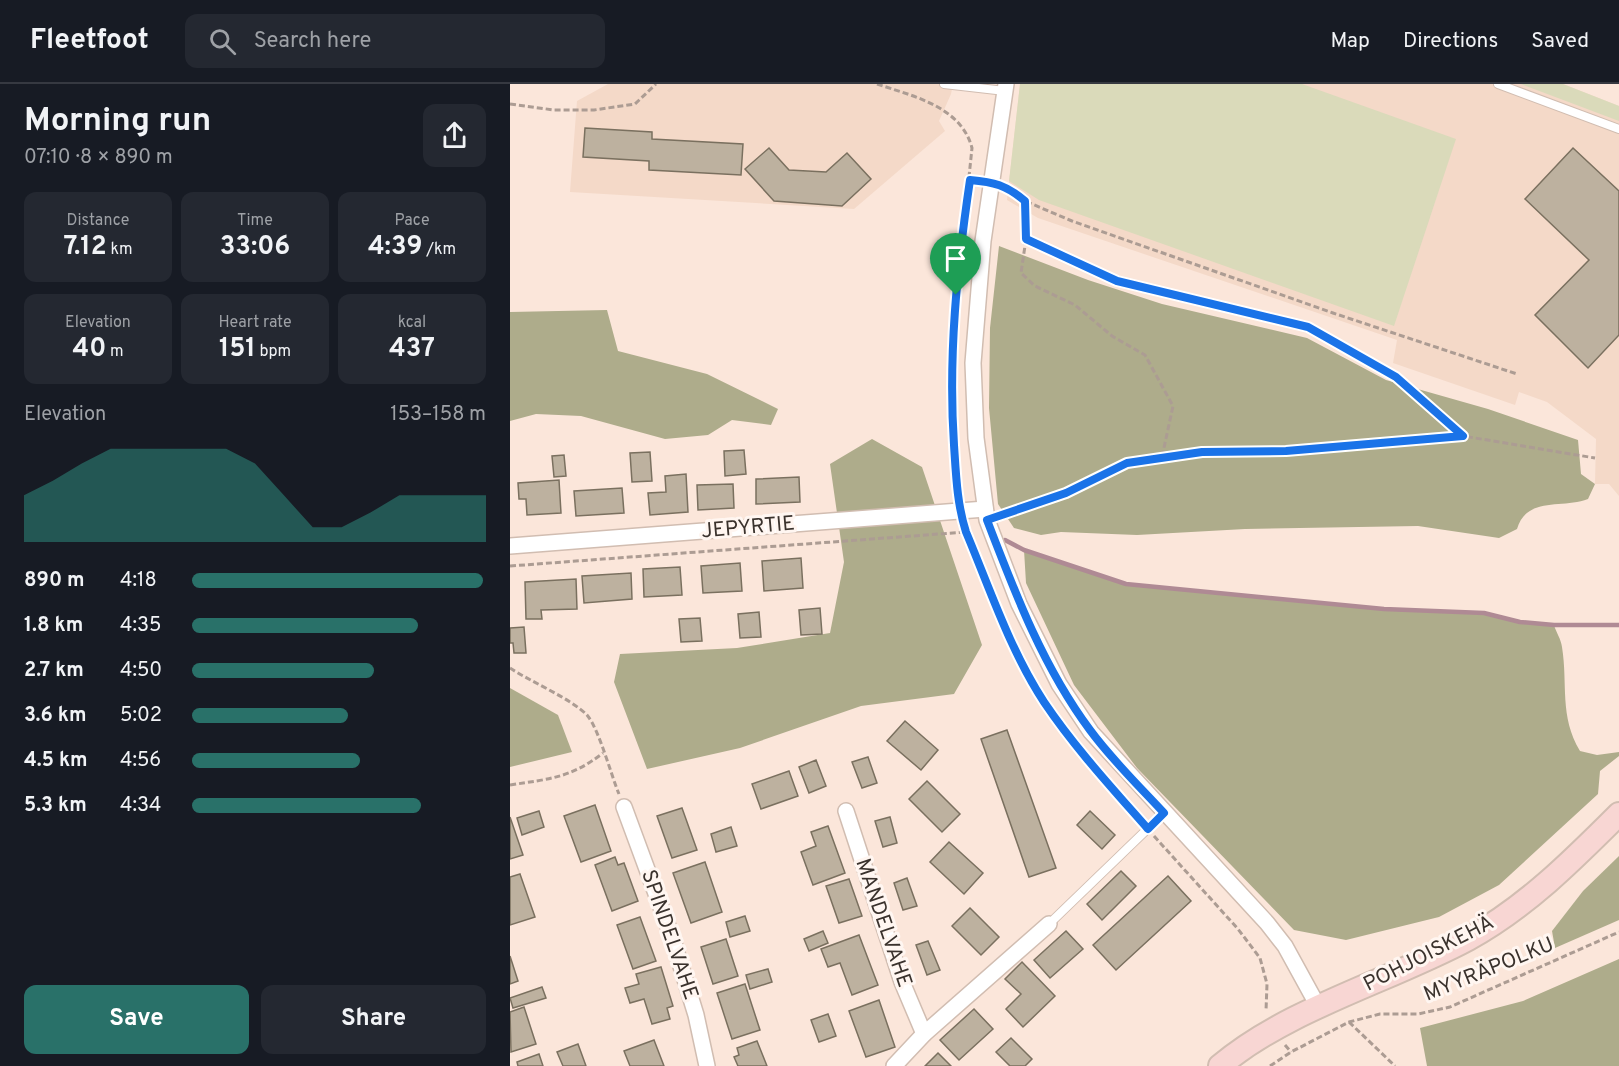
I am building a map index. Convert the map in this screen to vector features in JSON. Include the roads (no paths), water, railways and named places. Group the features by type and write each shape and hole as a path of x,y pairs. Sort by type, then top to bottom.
{"main road":[{"name":"POHJOISKEHÄ","path":"1220,1066 1274,1030 1468,939 1516,909 1559,874 1619,814"}],"street":[{"path":"1005,87 982,252 973,363 976,438 986,514 1019,604 1059,684 1091,732 1267,923 1285,946 1319,1008"},
{"name":"JEPYRTIE","path":"510,546 960,511 986,514"},
{"name":"SPINDELVAHE","path":"624,807 672,937 696,1015 707,1066"},
{"name":"MANDELVAHE","path":"846,811 902,982 924,1034"},
{"path":"894,1066 924,1034 1049,924"}],"lane":[{"path":"944,84 1005,87"},
{"path":"1498,84 1619,129"},
{"path":"1049,924 1164,813"}],"waterway":[{"path":"1005,540 1024,550 1126,584 1384,609 1484,613 1520,622 1554,625 1619,625"}]}
